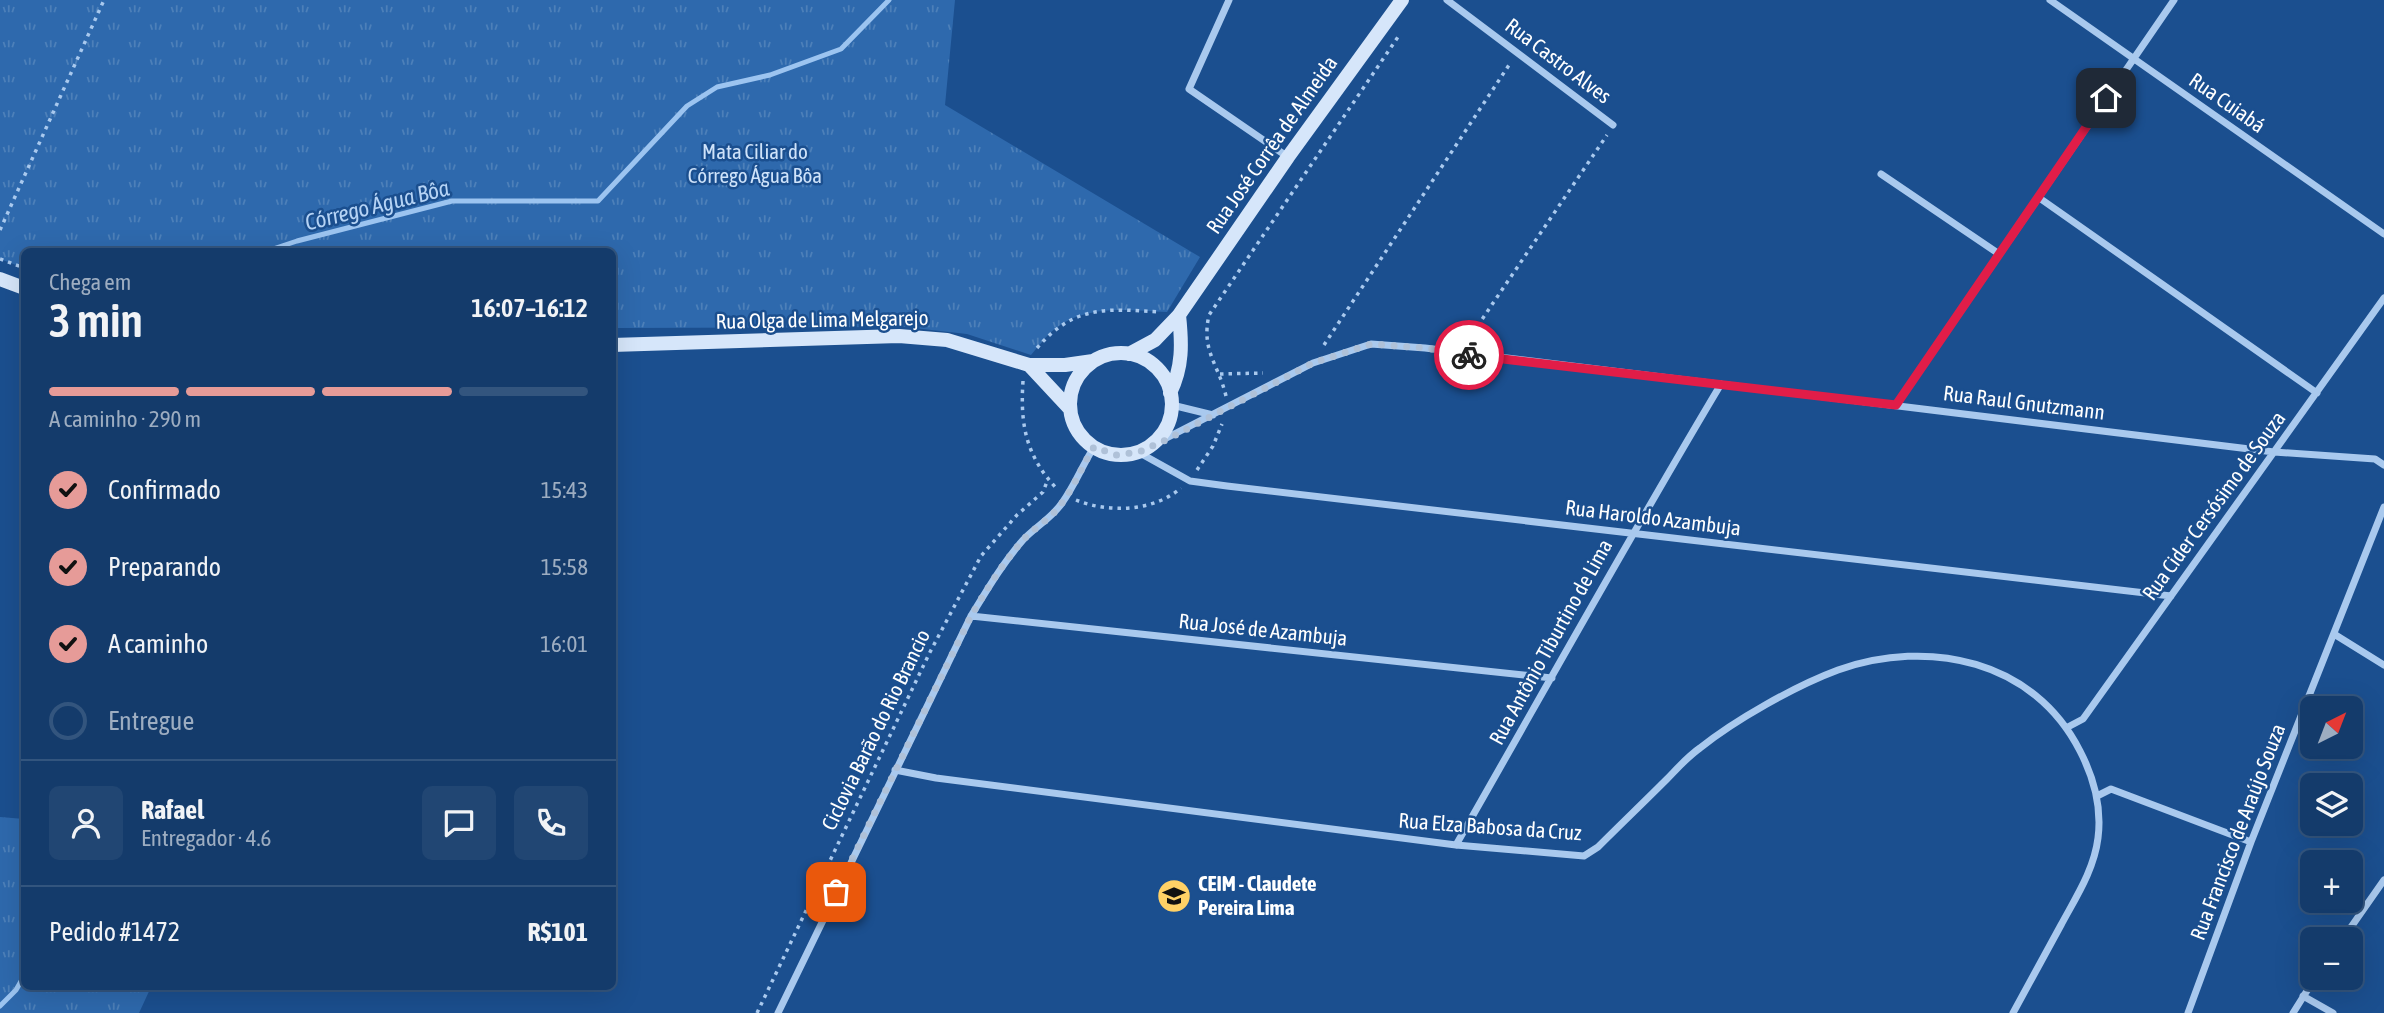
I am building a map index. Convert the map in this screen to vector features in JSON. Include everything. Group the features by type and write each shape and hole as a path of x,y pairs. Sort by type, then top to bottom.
{"street":[{"path":"1229,0 1189,89 1288,157"},
{"name":"Rua José Corrêa de Almeida","path":"1129,354 1156,340 1179,315 1288,157 1402,0"},
{"name":"Rua Castro Alves","path":"1447,0 1614,125"},
{"name":"Rua Cuiabá","path":"2050,0 2384,234"},
{"path":"1896,405 2174,0"},
{"path":"1881,174 1999,254"},
{"path":"2038,197 2317,393"},
{"path":"0,279 21,287"},
{"name":"Rua Cider Cersósimo de Souza","path":"2066,728 2083,719 2384,298"},
{"path":"1171,399 1165,379 1156,367 1129,354 1116,354 1093,361 1083,370 1075,382 1070,409 1074,424 1082,437 1094,447 1116,455 1143,450 1165,429 1181,362 1179,315"},
{"name":"Rua Olga de Lima Melgarejo","path":"616,345 899,335 947,340 1027,364 1065,365 1093,361"},
{"name":"Rua Raul Gnutzmann","path":"1143,450 1313,363 1371,344 1425,348 2274,452 2375,459 2384,465"},
{"path":"1027,364 1070,409"},
{"name":"Rua Antônio Tiburtino de Lima","path":"1456,845 1632,533 1721,384"},
{"path":"1171,399 1214,415"},
{"path":"778,1013 971,616 996,574 1024,538 1061,505 1075,484 1079,469 1094,447"},
{"name":"Rua Haroldo Azambuja","path":"1143,450 1190,481 2171,596"},
{"name":"Rua Francisco de Araújo Souza","path":"2188,1013 2251,842 2384,507"},
{"name":"Rua José de Azambuja","path":"971,616 1552,678"},
{"path":"2334,634 2384,666"},
{"name":"Rua Elza Babosa da Cruz","path":"895,770 936,778 1456,845 1584,856 1598,848 1698,749 1725,730 1816,679 1864,663 1889,659 1936,658 1976,664 1996,669 2035,694 2066,728 2085,761 2097,796 2099,825 2091,867 2013,1013"},
{"path":"2097,796 2111,789 2251,842"},
{"path":"2351,927 2384,880"},
{"path":"2293,1013 2307,990"},
{"path":"2303,996 2333,1013"}],"path":[{"path":"0,230 104,0"},
{"path":"1226,409 1226,396 1220,374 1209,356 1205,333 1209,315 1400,34"},
{"path":"1313,363 1517,52"},
{"path":"1459,354 1614,125"},
{"path":"0,259 21,267"},
{"name":"Ciclovia Barão do Rio Brancio","path":"757,1013 929,654 981,556 1043,492 1048,479 1030,450 1023,424 1027,364"},
{"path":"1220,374 1293,373"}],"green space":[{"name":"Mata Ciliar do Córrego Água Bôa","path":"0,0 955,0 945,105 1200,257 1167,312 1105,311 1075,317 1049,334 1031,355 967,334 905,327 616,328 616,248 21,248 21,267 0,259"},
{"path":"0,817 21,819 21,990 150,990 139,1013 0,1013"}],"waterway":[{"name":"Córrego Água Bôa","path":"276,248 452,201 598,201 687,106 717,87 770,75 841,49 889,0"},
{"name":"Córrego Água Bôa","path":"0,1006 21,981"}],"way so far":[{"path":"836,892 971,616 996,574 1024,538 1061,505 1075,484 1079,469 1094,447 1116,455 1139,452 1313,363 1371,344 1469,355"}],"place":[{"name":"CEIM - Claudete Pereira Lima","path":"1174,896"}],"route":[{"path":"1469,355 1896,405 2106,98"}]}
